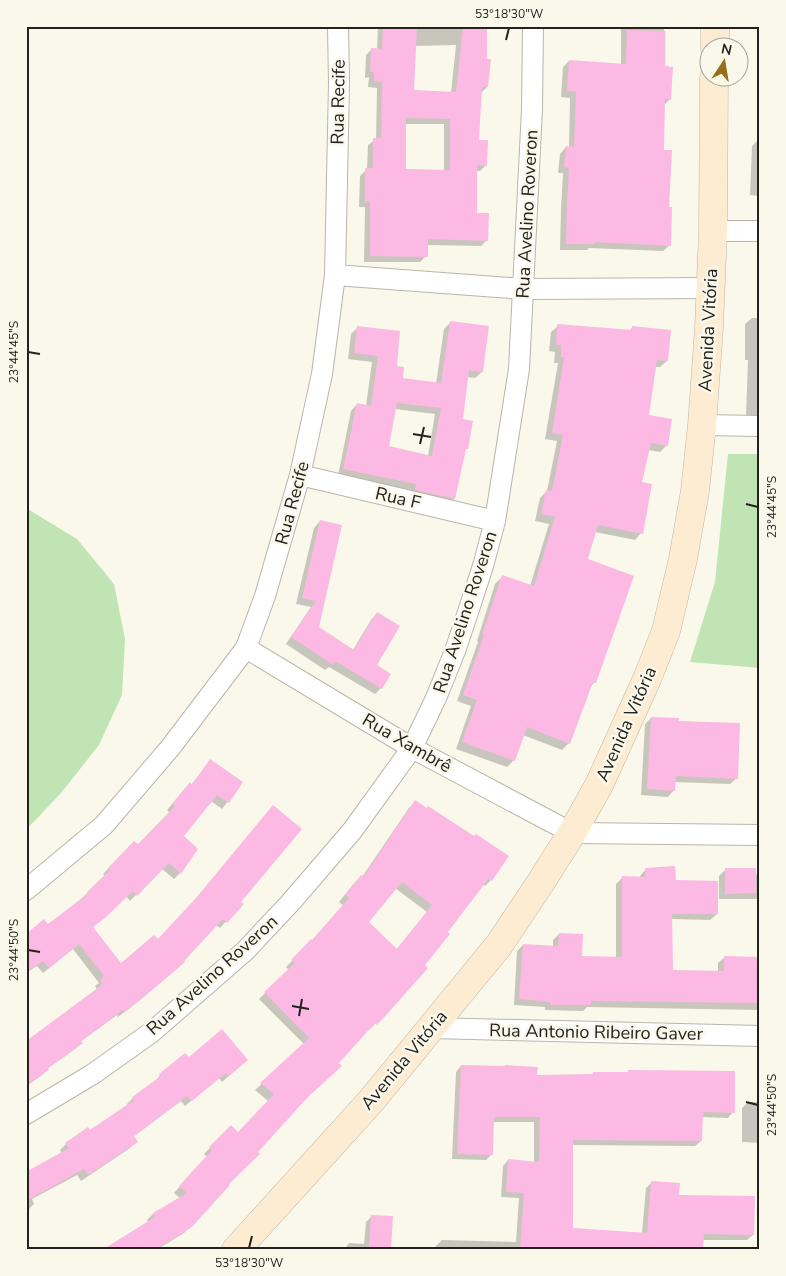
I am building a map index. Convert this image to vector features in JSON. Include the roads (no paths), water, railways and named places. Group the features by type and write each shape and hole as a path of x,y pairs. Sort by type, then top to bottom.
{"street":[{"name":"Rua Recife","path":"26,890 104,825 170,748 246,648 265,596 300,475 322,374 335,275 339,83 338,26"},
{"name":"Rua Avelino Roveron","path":"26,1114 93,1074 152,1032 245,951 291,902 352,831 412,748 436,698 455,651 483,566 495,521 519,369 532,109 533,26"},
{"name":"Avenida Vitória","path":"236,1250 371,1101 499,945 572,833 603,776 647,679 666,630 684,560 695,491 702,425 711,288 714,88"},
{"path":"713,231 760,231"},
{"path":"335,275 524,289 711,288"},
{"path":"702,425 760,426"},
{"name":"Rua F","path":"300,475 495,521"},
{"name":"Rua Xambrê","path":"246,648 412,748 572,833"},
{"path":"572,833 760,835"},
{"name":"Rua Antonio Ribeiro Gaver","path":"431,1028 760,1036"}]}
